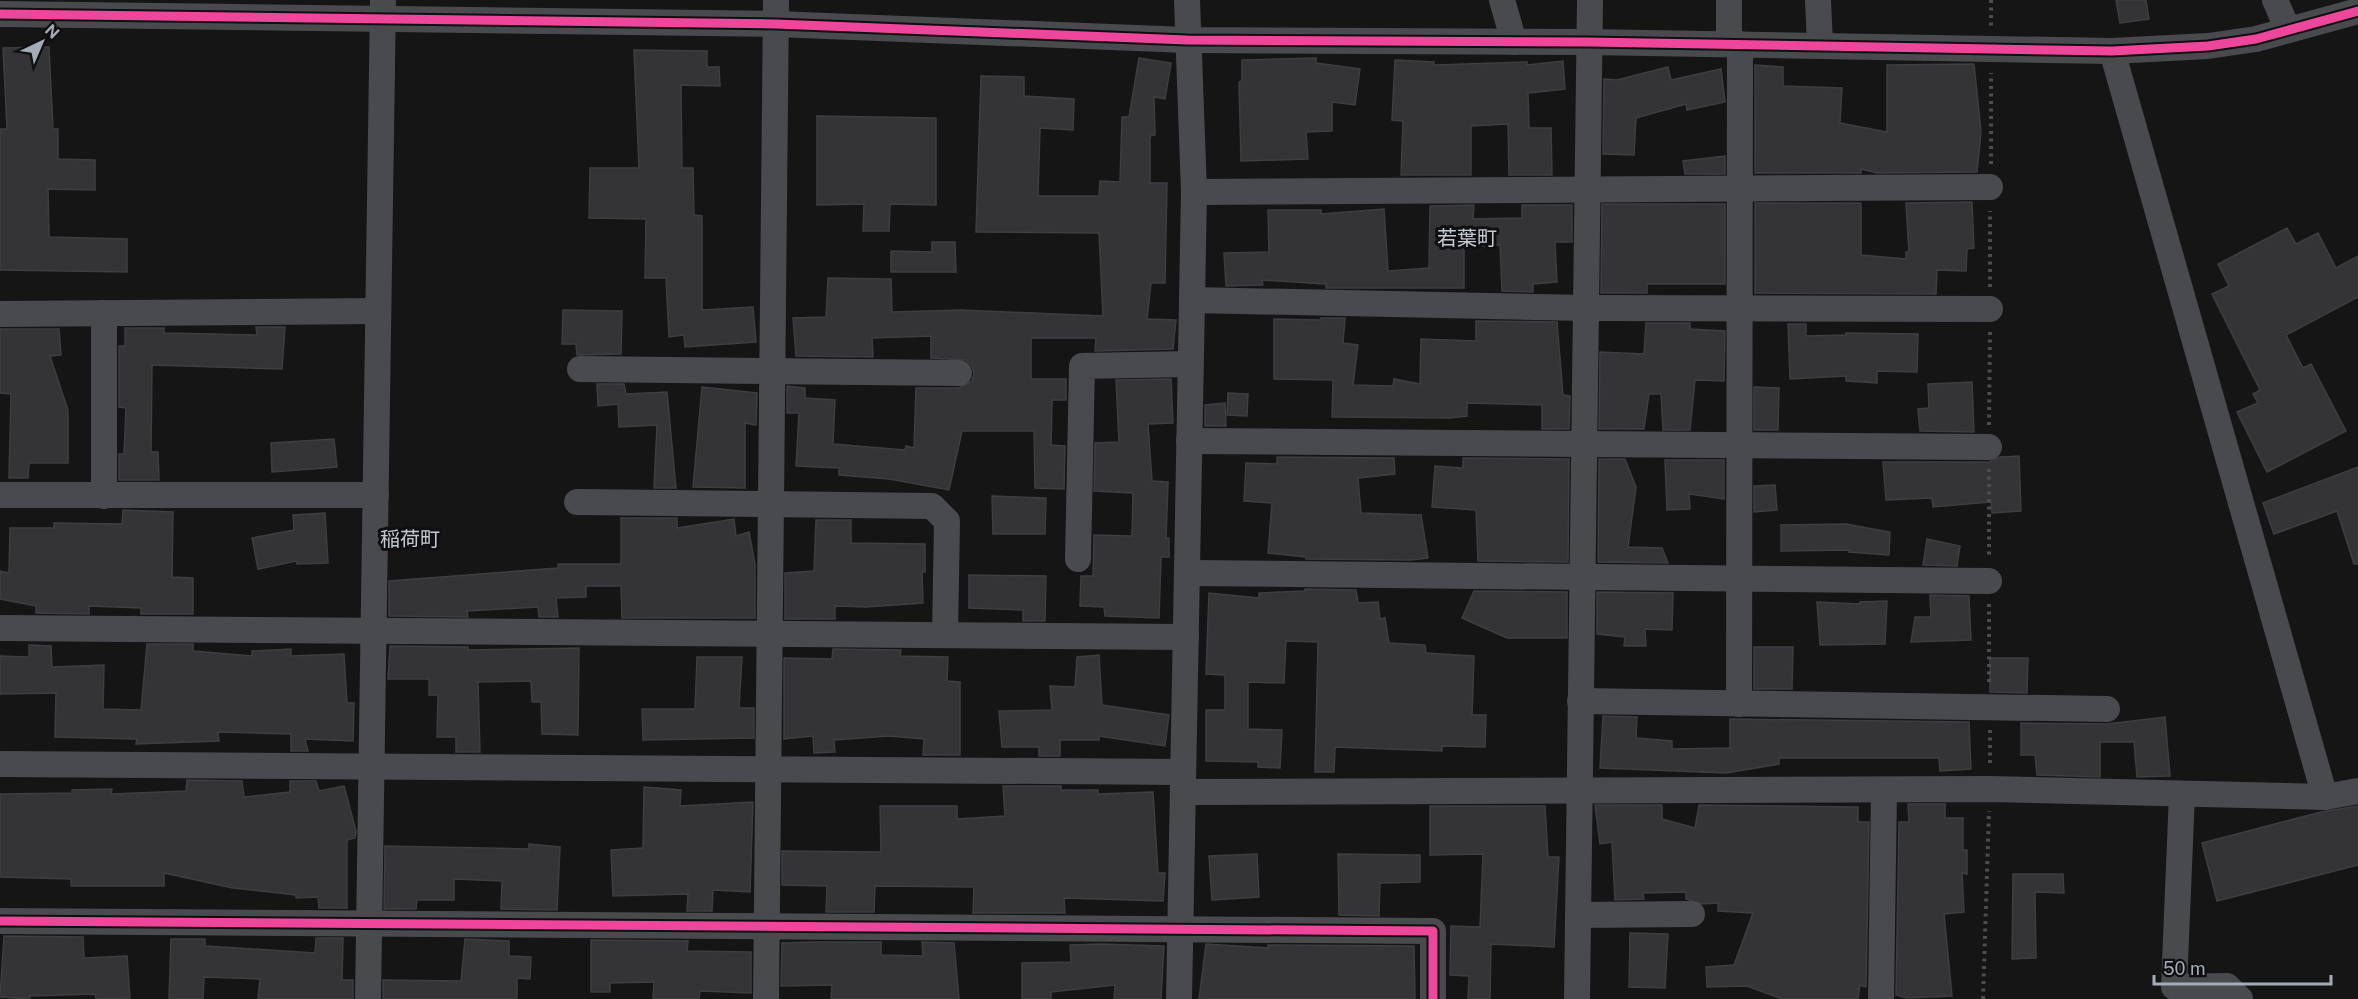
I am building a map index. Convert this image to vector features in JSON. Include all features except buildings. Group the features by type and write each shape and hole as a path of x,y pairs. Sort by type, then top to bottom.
{"street":[{"path":"1179,999 1194,192 1187,0"},
{"path":"1502,0 1514,42"},
{"path":"1577,999 1590,0"},
{"path":"1729,0 1734,44 1740,190 1739,704"},
{"path":"1818,0 1820,45"},
{"path":"2276,0 2288,30"},
{"path":"0,14 383,10 776,12 1187,40 1588,42 2112,51 2208,46 2256,39 2358,11"},
{"path":"368,999 383,10"},
{"path":"766,999 776,12"},
{"path":"2112,51 2325,797"},
{"path":"1194,192 1990,187"},
{"path":"1192,300 1585,308 1990,309"},
{"path":"0,314 378,311"},
{"path":"104,313 104,496"},
{"path":"1078,559 1082,366 1190,364"},
{"path":"580,369 959,373"},
{"path":"1189,441 1989,447"},
{"path":"0,495 376,495"},
{"path":"577,502 932,506 947,521 945,635"},
{"path":"1187,573 1989,581"},
{"path":"0,628 1185,637"},
{"path":"1580,701 2107,709"},
{"path":"0,764 768,770 1579,790 1990,789 2325,797 2358,791"},
{"path":"1881,999 1884,790"},
{"path":"2182,794 2174,987 2227,986 2240,999"},
{"path":"1578,915 1692,914"},
{"path":"0,921 1433,931 1432,999"}],"path":[{"path":"1983,999 1990,789 1991,0"}],"cycle path":[{"path":"0,14 776,24 1187,40 1588,42 2112,51 2208,46 2256,39 2358,11"},
{"path":"0,921 1433,931 1433,999"}],"district":[{"name":"若葉町","path":"1467,238"},
{"name":"稲荷町","path":"410,539"}]}
